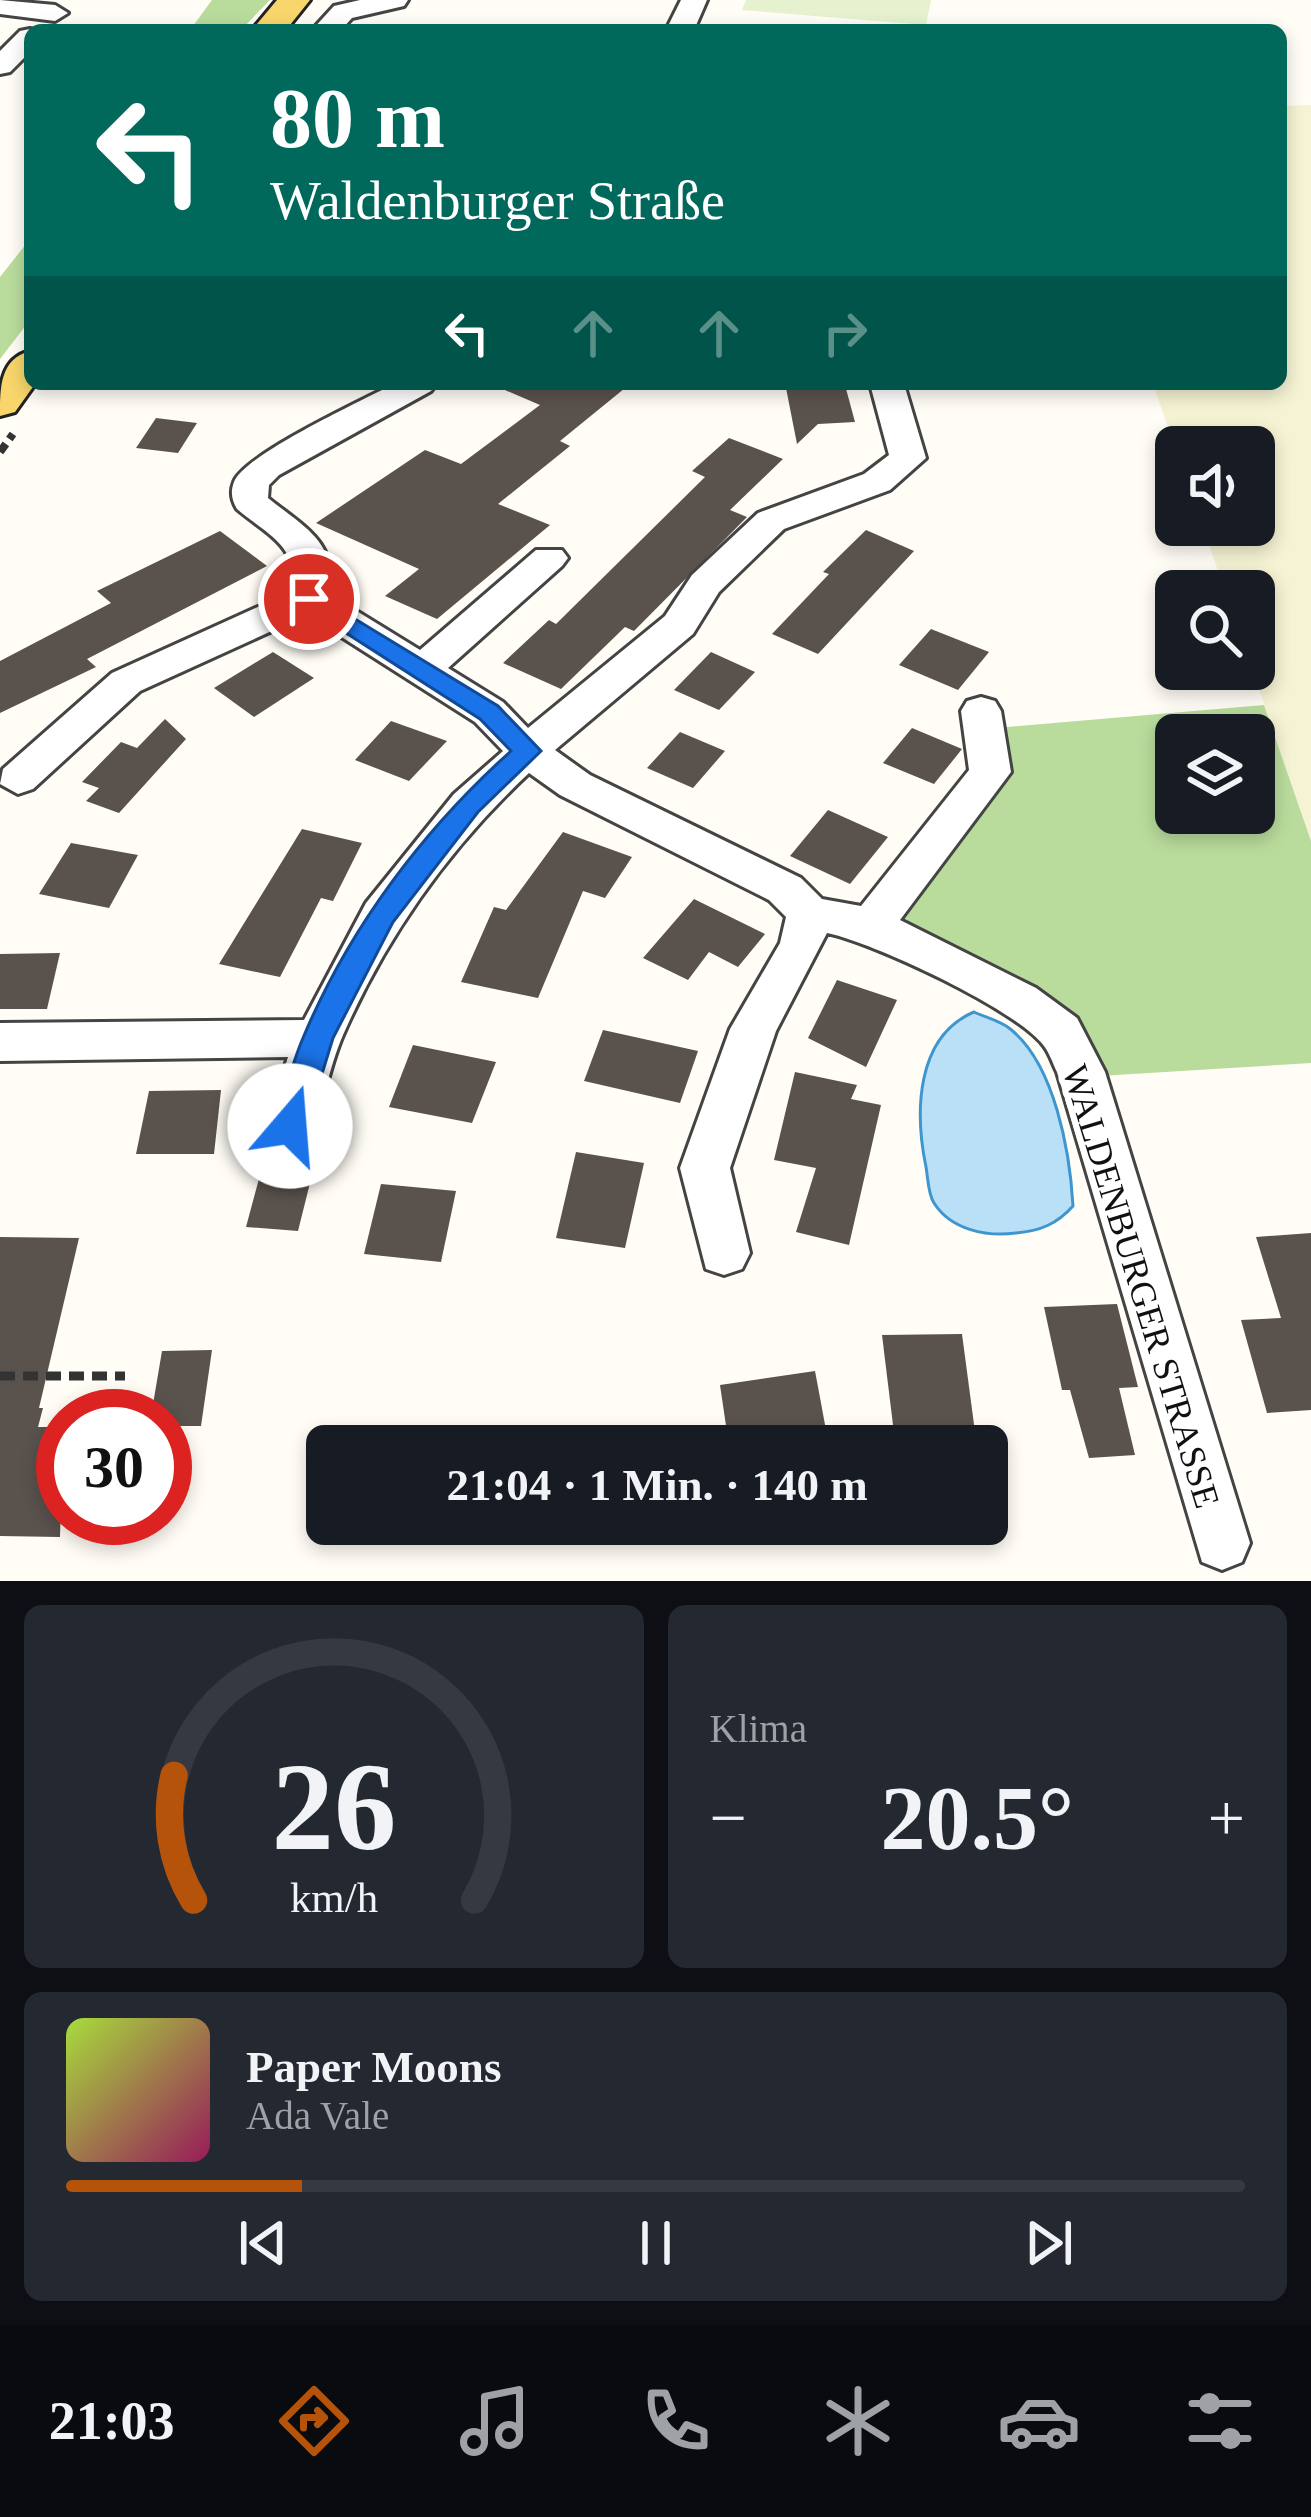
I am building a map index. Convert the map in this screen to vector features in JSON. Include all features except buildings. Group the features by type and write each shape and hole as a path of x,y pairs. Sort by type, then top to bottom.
{"main road":[{"path":"273,24 294,0"},
{"path":"0,386 24,366"},
{"path":"0,403 24,369"}],"street":[{"path":"331,24 343,11 395,0"},
{"path":"0,6 46,22"},
{"path":"0,65 24,43"},
{"path":"6,788 126,682 309,599 315,569 305,547 250,501 251,483 266,467 408,390"},
{"path":"290,1126 318,1038 382,915 469,805 679,625 705,584 771,521 877,482 908,458 889,390"},
{"path":"422,670 549,558"},
{"name":"WALDENBURGER STRASSE","path":"309,599 489,712 527,751 575,785 785,889 808,914 871,925 1019,1001 1060,1030 1081,1072 1222,1543"},
{"path":"871,925 990,772 981,711"},
{"path":"724,1253 705,1168 753,1029 802,944 808,914"},
{"path":"0,1042 318,1038"}],"path":[{"path":"0,1376 125,1376"}],"shaded area":[{"path":"1311,105 1311,841 1275,736 1275,714 1267,714 1259,690 1275,690 1275,570 1218,570 1209,546 1275,546 1275,426 1168,426 1155,390 1287,390 1287,106"}],"green space":[{"path":"212,0 270,0 247,24 194,24"},
{"path":"746,0 931,0 926,24 742,10"},
{"path":"24,247 24,328 0,359 0,277"},
{"path":"1264,705 1267,714 1159,714"},
{"path":"1155,714 1155,834 1275,834 1275,737 1311,841 1311,1063 1099,1076 1060,1030 871,925 990,772 984,729"}],"water":[{"path":"974,1012 1005,1026 1025,1044 1057,1110 1073,1206 1040,1228 1005,1234 971,1230 950,1220 930,1195 922,1146 924,1079 940,1039"}],"route":[{"path":"290,1126 318,1038 382,915 469,805 527,751 489,712 309,599"}]}
